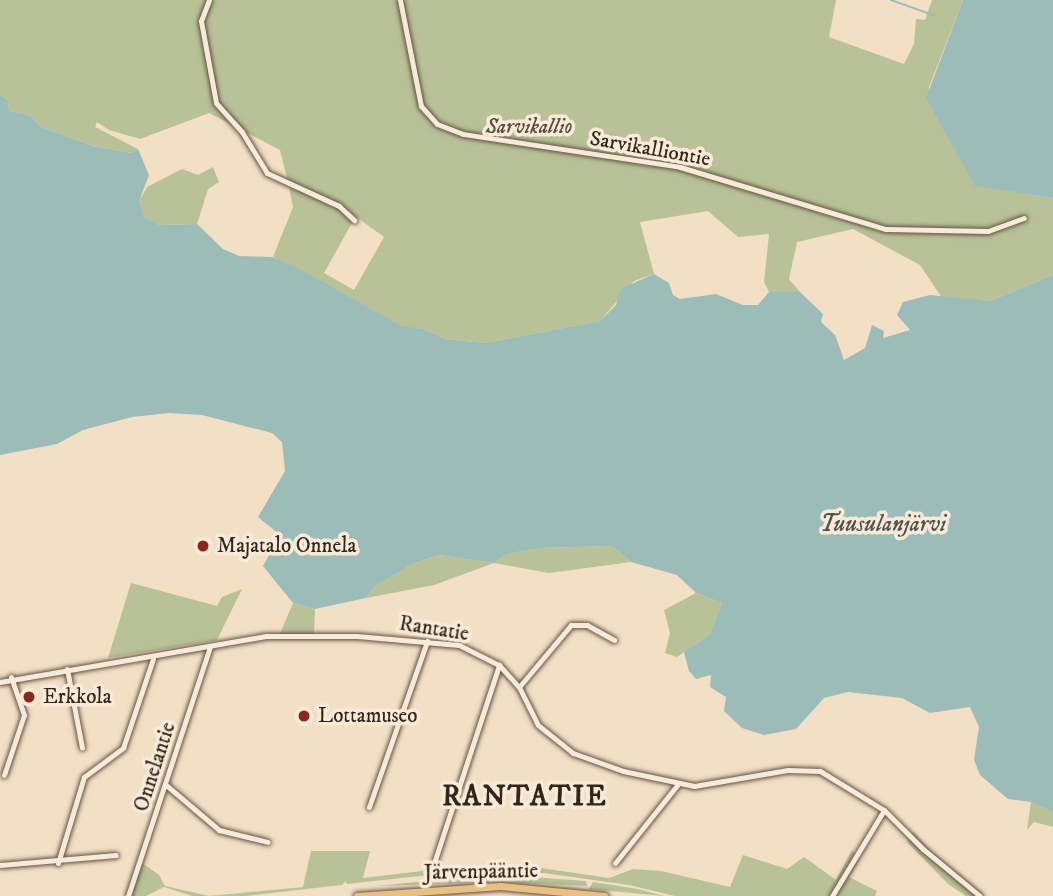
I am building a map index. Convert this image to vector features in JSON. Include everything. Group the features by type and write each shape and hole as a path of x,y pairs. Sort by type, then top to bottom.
{"main road":[{"name":"Järvenpääntie","path":"357,896 479,887 605,896"}],"street":[{"path":"209,0 201,21 216,103 242,132 267,173 339,206 354,220"},
{"name":"Sarvikalliontie","path":"401,0 421,106 437,124 463,134 680,167 887,229 988,231 1024,218"},
{"path":"519,687 571,625 587,625 614,640"},
{"name":"Rantatie","path":"0,682 10,677 153,659 210,646 282,635 427,641 459,645 499,665 519,687 538,724 563,747 590,761 678,784 712,785 803,768 830,776 884,810 923,849 980,896"},
{"path":"369,807 427,641"},
{"name":"Onnelantie","path":"128,896 210,646"},
{"path":"58,863 84,777 123,748 153,659"},
{"path":"433,866 499,665"},
{"path":"67,668 82,748"},
{"path":"4,775 24,715 10,677"},
{"path":"615,863 678,784"},
{"path":"166,785 219,831 268,842"},
{"path":"832,896 884,810"},
{"path":"0,866 58,863 116,855"}],"green space":[{"name":"Sarvikallio","path":"0,0 836,0 829,37 904,64 914,44 916,19 925,20 932,0 963,0 929,87 929,104 1005,190 1053,198 1053,275 990,301 942,298 920,265 853,229 797,242 789,279 800,292 769,292 764,282 769,234 738,237 708,211 640,222 654,274 634,281 600,321 485,343 445,339 423,329 401,327 273,257 293,207 289,187 338,207 352,223 324,273 354,290 384,237 340,205 288,182 280,150 209,113 140,139 109,130 97,122 95,127 138,149 131,153 93,146 41,127 30,115 9,111 8,100 0,95"},
{"path":"213,167 219,182 208,189 197,224 159,225 145,217 139,201 147,187 182,169 198,175"},
{"path":"612,546 631,562 549,573 494,563 507,554 539,548"},
{"path":"439,555 494,563 434,585 366,598 374,587 412,564"},
{"path":"131,583 217,606 222,597 242,589 217,640 108,658"},
{"path":"696,593 722,603 710,634 677,657 665,653 670,633 664,610"},
{"path":"293,603 315,609 314,635 280,634"},
{"path":"1031,802 1053,812 1053,827 1034,822 1027,830"},
{"path":"914,832 930,850 985,896 966,896 948,884 907,842"},
{"path":"852,850 860,859 849,877 877,891 875,896 675,896 629,885 544,873 433,873 534,867 609,878 633,869 661,871 730,887 743,855 787,869 804,857 836,880"},
{"path":"311,851 370,851 363,878 430,870 429,875 347,884 346,881 342,885 245,896 209,896 303,887"},
{"path":"142,863 159,875 165,886 209,896 192,896 164,887 146,896 131,896"},
{"path":"493,874 586,881 587,886 498,882 378,886"},
{"path":"593,882 638,889 664,896 589,889"}],"water":[{"path":"963,0 1053,0 1053,198 975,186 926,98"},
{"name":"Tuusulanjärvi","path":"0,95 8,100 9,111 30,115 41,127 93,146 131,153 138,149 149,175 139,201 145,217 159,225 197,224 223,249 239,256 272,257 296,267 401,326 423,329 445,339 485,343 600,321 616,305 620,289 654,274 669,283 673,295 680,299 716,294 743,305 758,305 769,292 800,292 823,314 821,322 835,335 844,360 865,348 872,325 884,331 883,338 910,330 897,315 903,302 930,295 990,301 1053,275 1053,812 1031,802 1008,799 980,775 974,760 979,727 970,707 930,713 902,698 848,692 824,698 796,729 764,735 742,728 724,711 726,697 710,687 711,675 696,679 689,671 684,652 710,634 722,603 696,593 677,575 631,562 612,546 539,548 507,554 494,563 439,555 412,564 374,587 366,598 315,609 293,603 263,566 280,535 258,517 285,471 282,442 272,433 202,415 169,413 132,417 83,430 57,444 0,455"}],"waterway":[{"path":"891,0 933,15"}],"place":[{"name":"Majatalo Onnela","path":"203,546"},
{"name":"Erkkola","path":"29,697"},
{"name":"Lottamuseo","path":"304,716"}],"district":[{"name":"RANTATIE","path":"525,797"}]}
